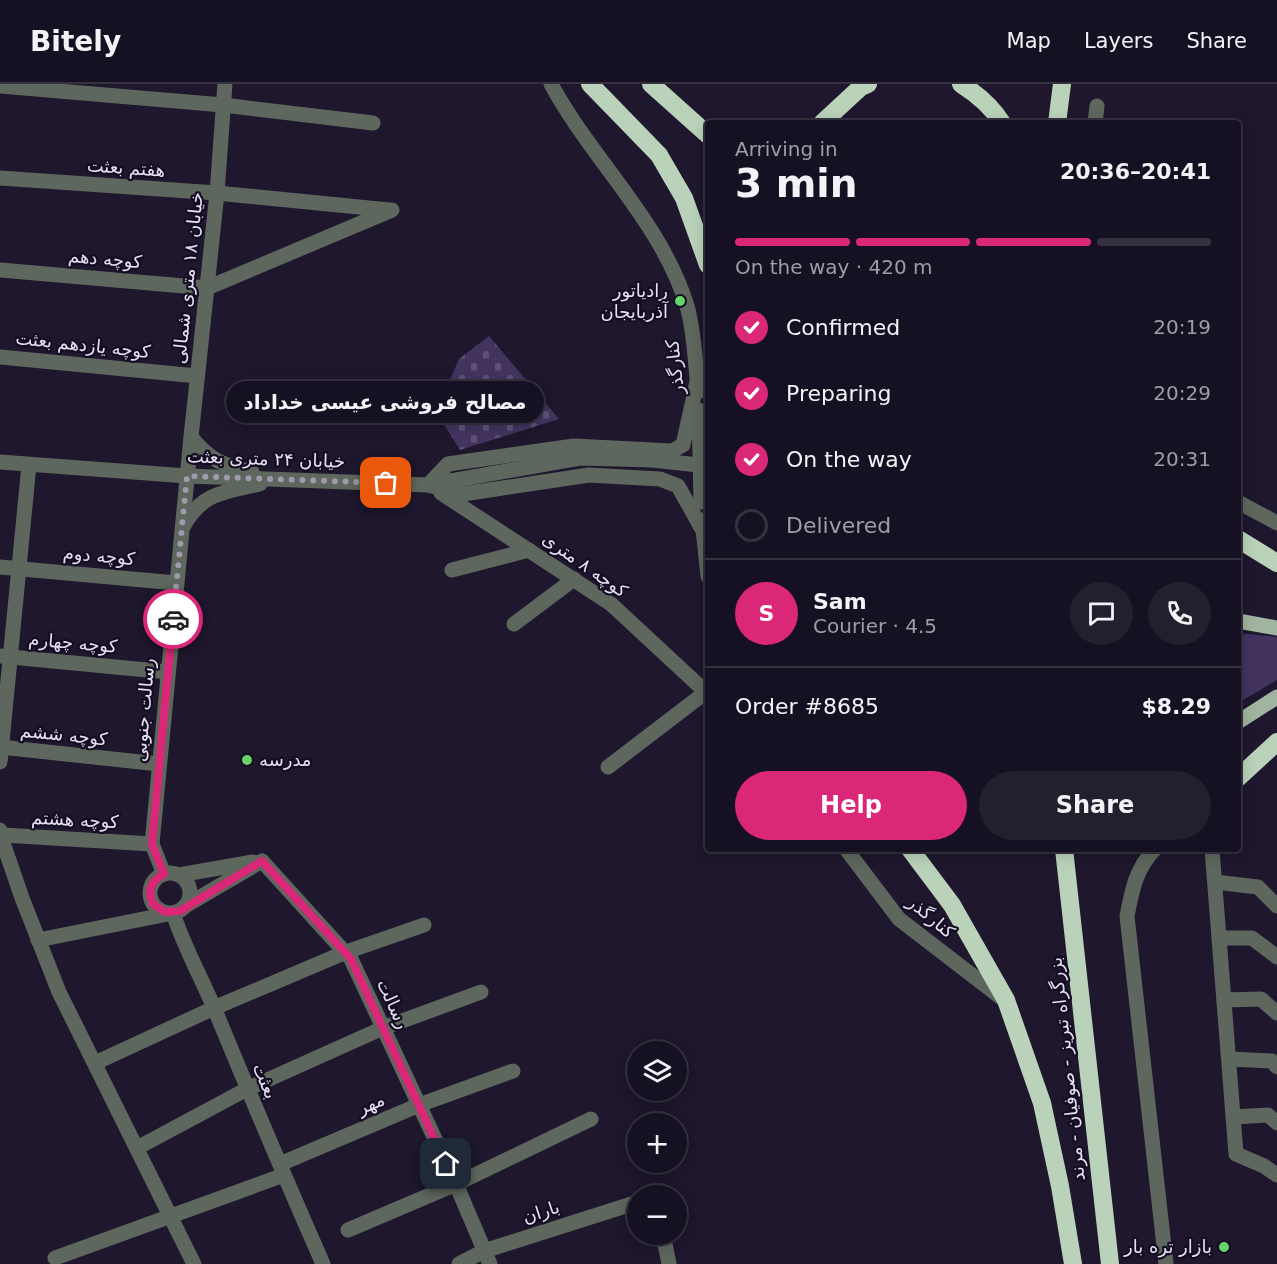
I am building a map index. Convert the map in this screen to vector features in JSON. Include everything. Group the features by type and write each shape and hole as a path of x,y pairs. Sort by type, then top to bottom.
{"highway":[{"path":"590,84 659,155 684,198 705,257"},
{"path":"651,84 705,132"},
{"path":"823,120 848,84"},
{"path":"824,120 861,87 868,84"},
{"path":"961,84 975,93 1000,120"},
{"path":"1057,120 1062,84"},
{"path":"1241,541 1277,563"},
{"path":"1241,775 1277,742"},
{"path":"912,852 952,906 1006,1000 1042,1103 1060,1185 1073,1264"},
{"name":"بزرگراه تبریز - صوفیان - مرند","path":"1064,852 1110,1264"}],"main road":[{"path":"1241,622 1277,628"},
{"path":"1241,720 1277,697"}],"street":[{"name":"خیابان ۱۸ متری شمالی","path":"187,476 217,193 225,84"},
{"name":"کنارگذر","path":"551,84 662,249 687,306 697,382 702,529 705,552"},
{"path":"0,86 223,105 373,123"},
{"path":"1095,120 1097,106"},
{"name":"هفتم بعثت","path":"0,178 217,193 392,210 207,288"},
{"name":"کوچه دهم","path":"0,270 207,288"},
{"name":"کوچه یازدهم بعثت","path":"0,357 197,376"},
{"path":"697,382 683,445 672,451 574,446 448,464 428,484 463,494 589,475 660,479 678,486 690,503 702,529"},
{"path":"191,437 200,450 216,462 281,479"},
{"name":"خیابان ۲۴ متری بعثت","path":"0,462 187,476 428,484 580,458 652,459 705,466"},
{"path":"0,752 5,657 18,569 29,465"},
{"name":"رسالت جنوبی","path":"171,874 152,844 187,476"},
{"path":"182,529 197,506 212,496 281,479"},
{"name":"کوچه ۸ متری","path":"428,484 610,604 705,691"},
{"path":"1241,504 1277,523"},
{"path":"452,570 529,550"},
{"name":"کوچه دوم","path":"0,567 176,583"},
{"path":"514,624 574,579"},
{"name":"کوچه چهارم","path":"5,657 168,672"},
{"path":"608,767 705,694"},
{"name":"کوچه ششم","path":"0,752 159,764"},
{"path":"0,832 59,992 194,1264"},
{"name":"کوچه هشتم","path":"0,832 3,835 152,844"},
{"name":"کنارگذر","path":"848,852 899,919 1006,1000"},
{"path":"1152,852 1144,860 1133,884 1127,915 1166,1264"},
{"path":"1212,852 1236,1154 1264,1166 1277,1175"},
{"path":"38,940 179,910 262,861"},
{"path":"179,910 158,909 150,897 153,883 171,874 262,861"},
{"name":"رسالت","path":"262,861 351,959 456,1184 487,1258"},
{"path":"171,874 185,879 190,892 179,910"},
{"path":"1215,882 1258,887 1277,906"},
{"name":"بعثت","path":"179,910 180,934 323,1264"},
{"path":"95,1064 214,1008 346,952 424,925"},
{"path":"1219,938 1252,938 1277,957"},
{"path":"137,1148 247,1089 383,1028 481,992"},
{"path":"1224,1000 1261,999 1277,1013"},
{"path":"1229,1059 1272,1061 1277,1066"},
{"name":"مهر","path":"55,1258 171,1216 282,1170 419,1105 513,1071"},
{"path":"1233,1117 1268,1115 1277,1123"},
{"path":"348,1230 456,1184 591,1119"},
{"name":"باران","path":"459,1264 487,1258 627,1206"},
{"path":"665,1245 669,1264"}],"green space":[{"path":"489,336 559,419 460,450 439,416 444,394 459,359"},
{"path":"1241,633 1277,637 1277,680 1241,701"}],"way so far":[{"path":"173,619 187,476 386,483"}],"place":[{"name":"رادیاتور آذربایجان","path":"680,301"},
{"name":"مصالح فروشی عیسی خداداد","path":"386,483"},
{"name":"مدرسه","path":"247,760"},
{"name":"بازار تره بار","path":"1224,1247"}],"route":[{"path":"173,619 152,844 164,874 158,877 150,890 153,904 165,912 180,911 262,861 351,959 446,1164"}]}
